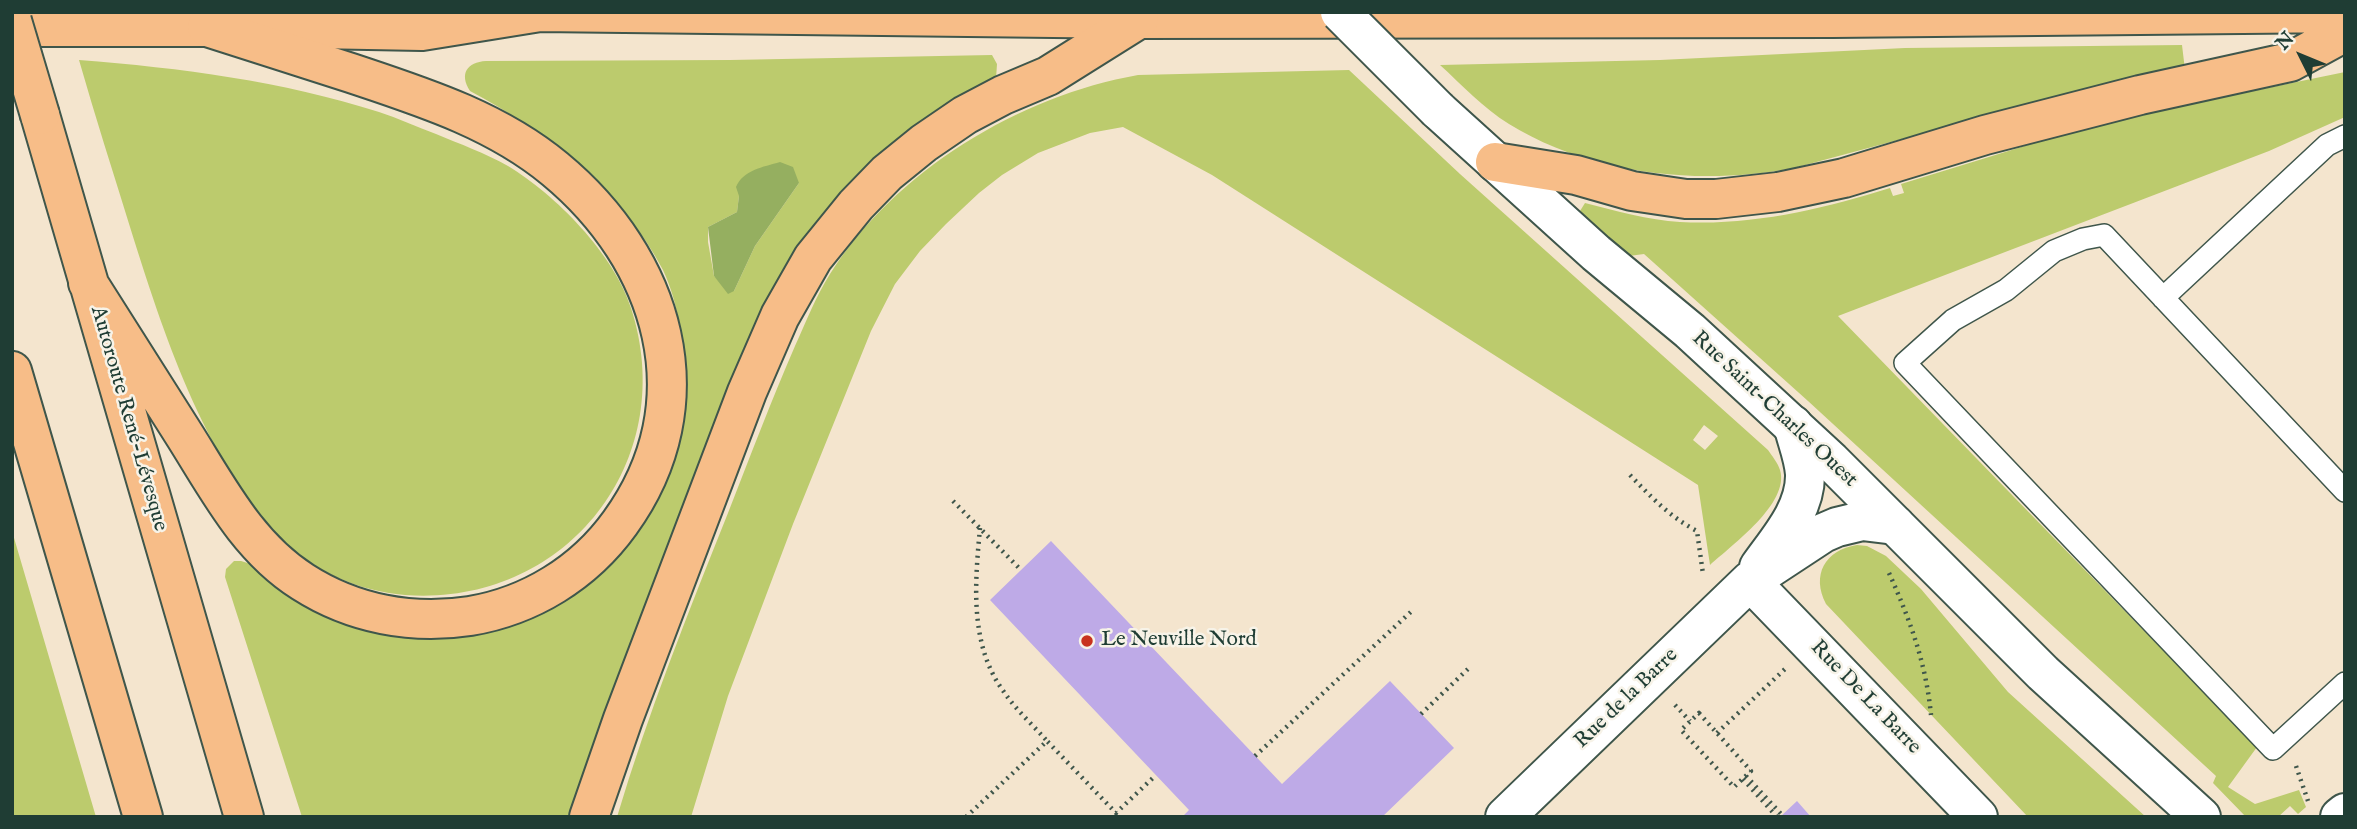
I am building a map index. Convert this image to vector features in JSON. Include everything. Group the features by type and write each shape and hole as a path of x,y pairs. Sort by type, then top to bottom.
{"highway":[{"path":"12,27 422,31 540,12 1139,19 1833,18 2345,13"},
{"path":"589,817 623,719 747,392 780,316 813,258 856,205 887,173 924,143 965,115 1048,76 1139,19"},
{"name":"Autoroute René-Lévesque","path":"12,21 244,817"},
{"path":"88,283 225,501 251,537 283,568 302,581 321,593 361,610 408,619 431,620 480,614 524,600 565,578 595,553 621,523 646,480 663,433 667,410 667,362 662,333 656,310 634,261 592,202 538,156 501,131 477,119 400,89 207,27"},
{"path":"1495,162 1576,175 1632,191 1686,199 1716,199 1778,192 1844,177 1985,135 2140,95 2290,62 2345,32"},
{"path":"12,371 143,817"}],"street":[{"name":"Rue Saint-Charles Ouest","path":"1339,12 1495,162 1793,425 2043,673 2201,817"},
{"name":"Rue de la Barre","path":"1750,581 1795,514 1803,496 1805,472 1793,425"},
{"name":"Rue de la Barre","path":"1505,817 1750,581 1823,533 1837,527 1862,521 1895,525"},
{"name":"Rue De La Barre","path":"1750,581 1978,817"},
{"path":"2340,817 2345,813"}],"lane":[{"path":"2163,298 2328,145 2345,136"},
{"path":"2345,491 2104,235 2082,239 2054,251 2006,290 1953,320 1905,363 2273,749 2345,683"}],"path":[{"path":"1630,475 1668,513 1697,531 1703,574 1706,577"},
{"path":"953,501 1021,570"},
{"path":"980,528 975,582 978,625 984,651 1004,692 1116,813 1156,775"},
{"path":"1885,566 1914,633 1925,669 1932,722"},
{"path":"1255,756 1414,609"},
{"path":"1421,714 1470,667"},
{"path":"1717,733 1788,667"},
{"path":"1672,702 1690,721"},
{"path":"1699,713 1751,771 1734,787 1681,730 1690,721 1699,713"},
{"path":"966,817 1047,741"},
{"path":"1744,778 1779,816"}],"green space":[{"path":"2182,45 2185,70 1991,115 1794,168 1721,176 1647,172 1575,155 1541,141 1499,118 1440,65 1660,60 1905,48"},
{"path":"992,55 997,64 996,79 919,124 878,156 837,198 800,244 571,817 302,817 225,577 226,569 234,561 254,565 348,622 574,589 684,379 681,337 673,296 663,270 647,242 604,190 580,167 526,124 470,91 465,79 467,70 474,64 486,61","holes":["799,183 755,246 734,291 714,276 708,227 737,212 739,196"]},
{"path":"79,60 231,77 306,92 379,112 508,166 564,209 597,247 623,288 631,308 642,365 639,420 624,470 597,514 560,550 515,577 463,592 405,595 370,589 337,577 294,550 253,506 229,470 189,392 143,267"},
{"path":"1349,70 1460,174 1768,450 1779,467 1781,483 1768,509 1710,565 1698,485 1212,175 1123,127 1090,133 1038,153 1002,175 946,224 920,251 895,284 871,331 793,524 728,696 691,817 617,817 655,701 698,588 786,367 830,274 857,237 889,202 925,171 964,144 1005,120 1049,100 1093,85 1138,75","holes":["1704,425 1718,436 1705,450 1693,440"]},
{"path":"2345,72 2345,117 2269,151 1838,316 2257,747 2228,787 2255,804 2299,790 2306,807 2298,814 2290,806 2278,817 2246,817 2213,783 2216,776 1808,401 1644,254 1629,256 1580,211 1585,203 1668,221 1707,223 1760,219 1813,209 1890,188 1893,196 1904,193 1901,184 2067,133 2146,113"},
{"path":"780,162 793,167 799,183 755,246 734,291 728,294 714,276 708,227 737,212 739,196 736,187 743,177 754,170"},
{"path":"12,531 96,817 12,817"},
{"path":"1857,545 1867,546 1886,556 1921,589 2008,692 2146,817 2028,817 1826,604 1820,583 1824,566 1837,552"}],"building":[{"name":"Le Neuville Nord","path":"1051,541 1282,784 1390,681 1454,748 1382,817 1182,817 1189,810 990,600"},
{"path":"1797,801 1811,817 1780,817"}],"place":[{"name":"Le Neuville Nord","path":"1087,641"}]}
